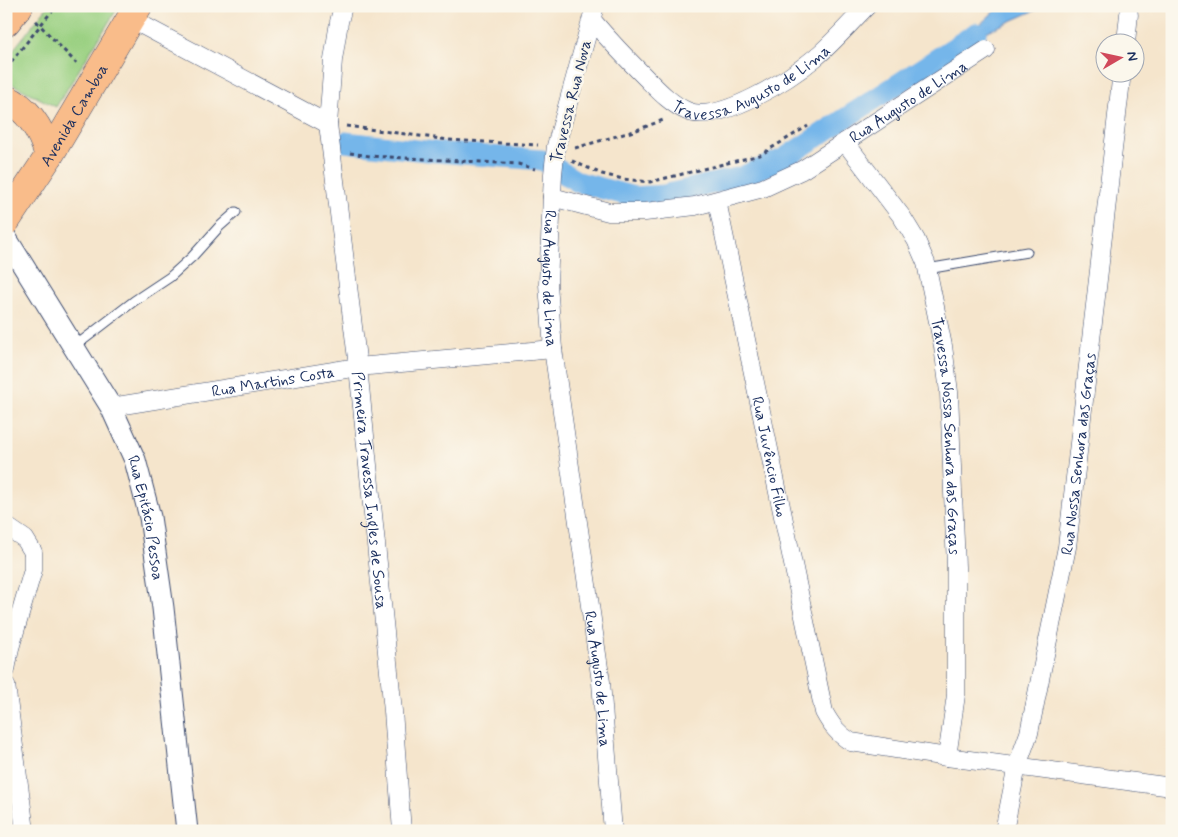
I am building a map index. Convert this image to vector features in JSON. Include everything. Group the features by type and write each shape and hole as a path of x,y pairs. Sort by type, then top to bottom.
{"main road":[{"path":"6,22 19,6"},
{"name":"Avenida Camboa","path":"6,221 49,156 134,12"},
{"path":"6,99 27,113 38,127 49,156"}],"street":[{"name":"Primeira Travessa Ingles de Sousa","path":"343,6 333,60 328,124 358,367 394,711 402,831"},
{"name":"Travessa Augusto de Lima","path":"593,13 620,53 666,98 688,112 708,114 727,109 756,96 792,75 817,56 867,6"},
{"path":"134,12 328,124"},
{"name":"Travessa Rua Nova","path":"552,197 556,150 593,13"},
{"path":"1127,32 1129,14"},
{"name":"Rua Augusto de Lima","path":"613,831 601,682 553,349 548,284 552,197 609,212 644,212 695,206 763,188 802,170 986,50"},
{"name":"Rua Nossa Senhora das Graças","path":"1004,831 1017,766 1024,752 1029,733 1067,547 1121,82"},
{"name":"Travessa Nossa Senhora das Graças","path":"845,142 916,240 927,269 943,346 949,392 956,628 956,695 947,757"},
{"name":"Rua Juvêncio Filho","path":"717,200 824,712 840,736 851,742 947,757"},
{"name":"Rua Epitácio Pessoa","path":"6,238 111,407 135,460 150,517 163,608 187,831"},
{"name":"Rua Martins Costa","path":"111,407 358,367 553,349"},
{"path":"6,526 25,539 33,552 33,570 10,648 6,670"},
{"path":"6,685 25,831"},
{"path":"947,757 1172,787"}],"lane":[{"path":"74,347 134,301 170,277 236,212"},
{"path":"927,269 1027,252"}],"path":[{"path":"6,68 56,6"},
{"path":"40,26 77,64"},
{"path":"328,124 449,140 556,150 634,131 688,112"},
{"path":"556,150 602,174 650,182 760,155 808,126"},
{"path":"331,150 370,156 518,164 553,174"}],"green space":[{"path":"48,6 119,6 56,107 6,81 6,59"}],"water":[{"path":"1000,6 1045,6 979,35 976,33 974,30"}],"waterway":[{"path":"345,142 435,152 542,160 578,182 634,197 664,195 741,177 783,159 976,33"}]}
